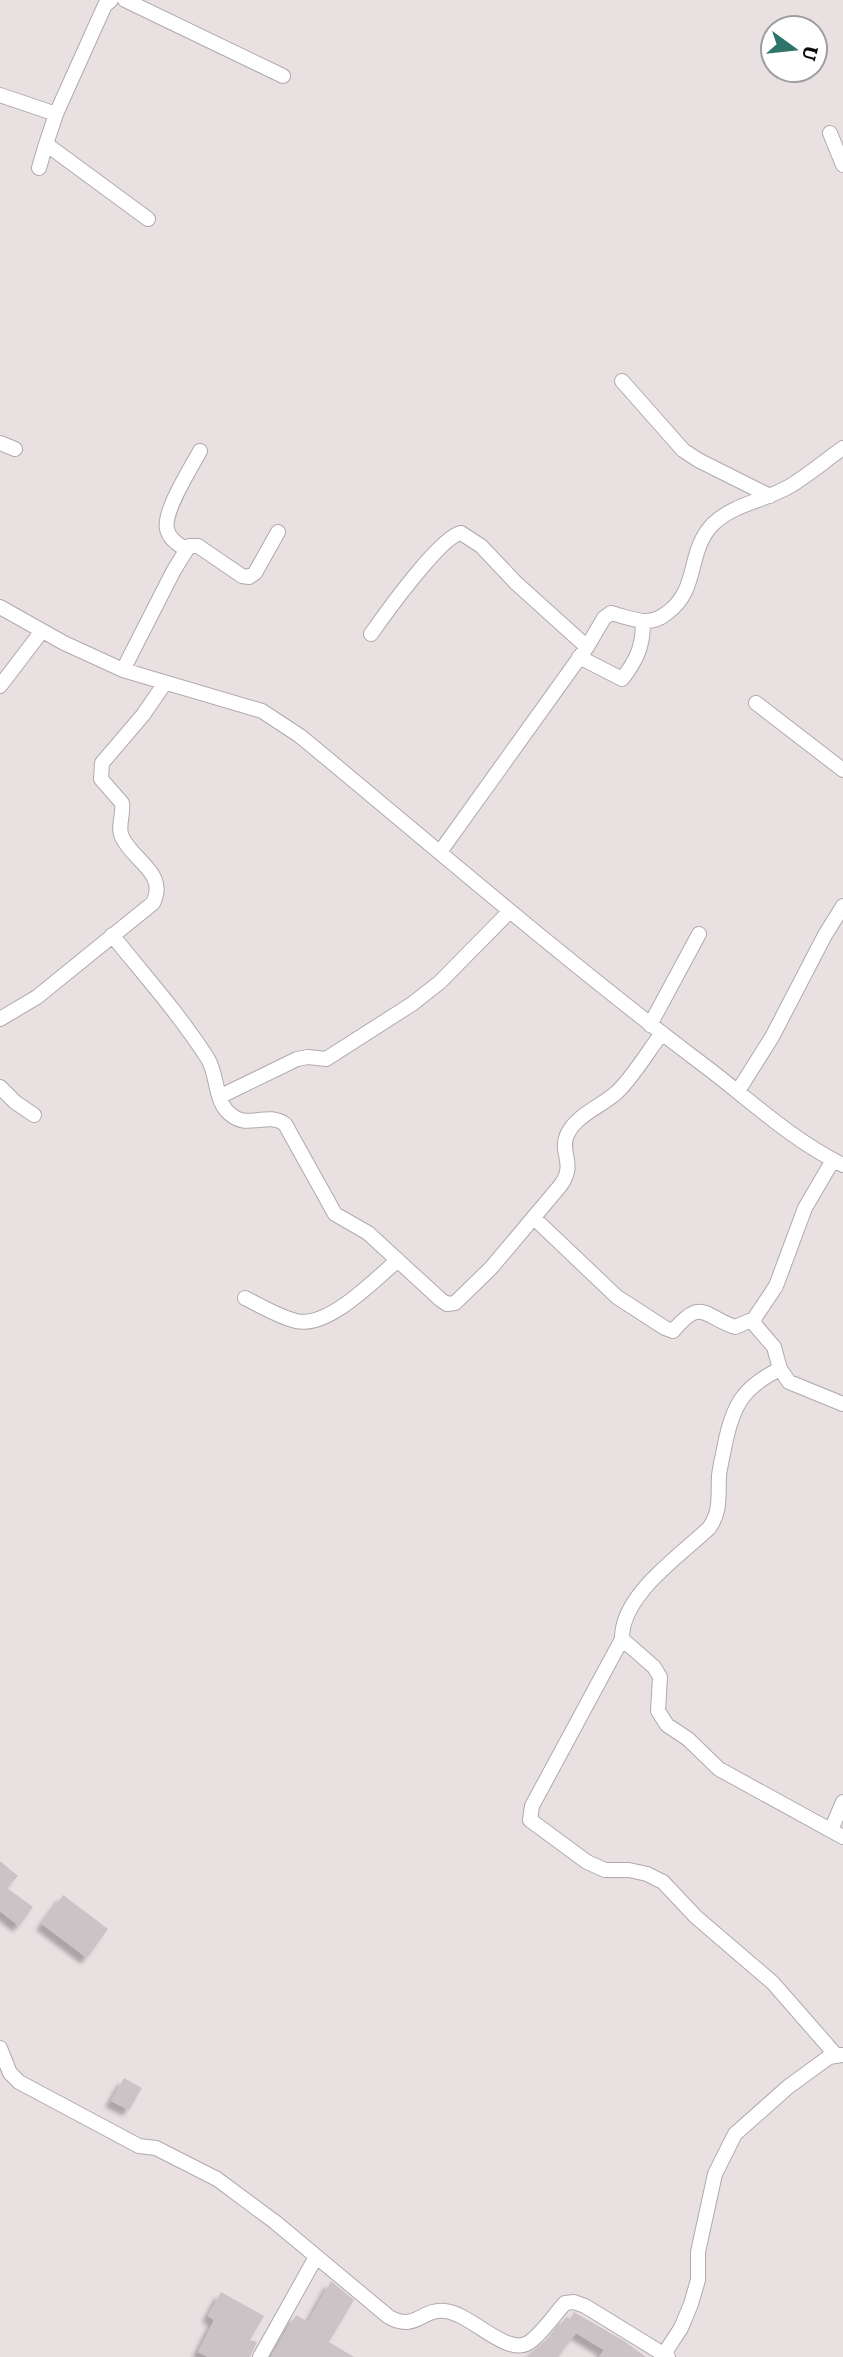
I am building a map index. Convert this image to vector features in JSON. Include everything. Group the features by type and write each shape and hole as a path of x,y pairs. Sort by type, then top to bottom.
{"street":[{"path":"38,169 56,114 105,5 111,0"},
{"path":"125,0 282,76"},
{"path":"0,95 56,114"},
{"path":"830,134 843,165"},
{"path":"47,144 148,219"},
{"path":"622,381 682,450 770,496"},
{"path":"0,443 15,449"},
{"path":"440,852 583,652 604,618 611,613 643,622 665,615 686,594 692,580 698,544 715,523 737,507 792,485 843,448"},
{"path":"186,550 171,538 167,521 177,491 200,452"},
{"path":"123,670 189,546 198,546 249,578 255,573 278,532"},
{"path":"371,634 453,534 461,533 481,546 583,652 622,679 634,663 643,642 643,622"},
{"path":"0,607 42,631 123,670 262,711 275,718 440,852 509,912 738,1091 781,1128 838,1162 805,1208 776,1286 754,1319 736,1327 701,1311 693,1312 673,1331 665,1328 617,1297 534,1218"},
{"path":"0,686 42,631"},
{"path":"0,1018 37,997 153,903 158,893 157,882 121,836 122,803 101,779 100,771 108,754 130,732 165,683"},
{"path":"756,703 843,770"},
{"path":"738,1091 772,1037 843,906"},
{"path":"221,1096 298,1059 327,1059 412,1004 439,982 509,912"},
{"path":"112,935 181,1018 210,1062 225,1109 250,1123 267,1118 278,1119 285,1124 335,1214 368,1233 447,1304 455,1303 491,1268 567,1177 567,1135 586,1114 617,1093 656,1029 699,934"},
{"path":"0,1087 34,1115"},
{"path":"245,1298 295,1321 313,1322 346,1304 398,1260"},
{"path":"754,1319 755,1325 774,1347 780,1369 789,1382 843,1404"},
{"path":"0,2048 10,2073 19,2082 139,2146 156,2148 217,2179 275,2222 388,2317 399,2323 410,2323 441,2310 454,2312 509,2345 522,2346 531,2342 565,2303 574,2302 585,2306 665,2356 691,2304 698,2280 698,2252 715,2174 735,2134 788,2087 839,2055 773,1983 696,1917 663,1882 646,1874 629,1870 605,1870 587,1862 530,1820 532,1806 622,1639 622,1629 631,1605 717,1517 719,1474 732,1414 754,1383 780,1369"},
{"path":"622,1639 654,1667 660,1678 658,1711 667,1724 688,1739 719,1769 837,1833 843,1802"},
{"path":"260,2357 316,2257"}],"building":[{"path":"0,1861 18,1876 7,1888 33,1907 19,1926 0,1911"},
{"path":"63,1895 108,1929 87,1958 42,1924"},
{"path":"124,2078 142,2088 129,2110 111,2101"},
{"path":"331,2281 354,2300 329,2342 354,2357 271,2357 296,2315 308,2322"},
{"path":"221,2292 264,2316 250,2340 257,2342 250,2357 208,2357 198,2352 214,2320 208,2316"},
{"path":"574,2312 646,2357 599,2357 604,2350 576,2333 558,2357 527,2357 551,2338 566,2317 570,2319"}]}
